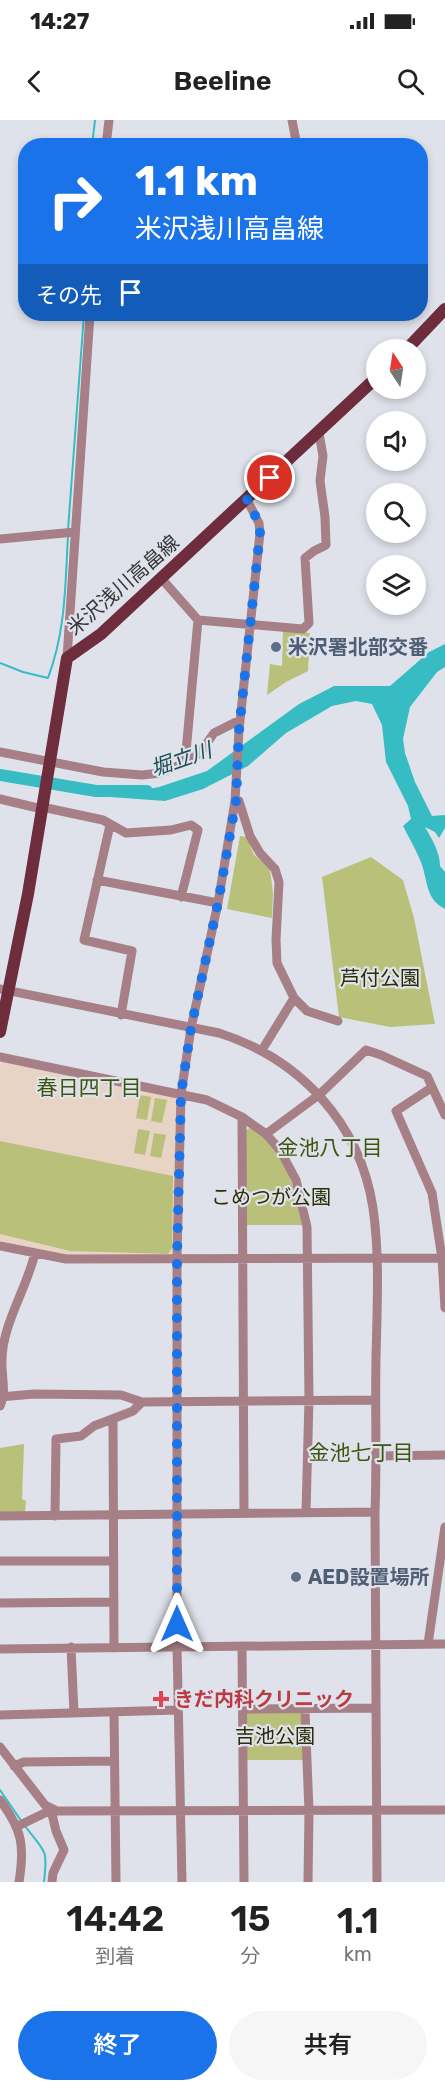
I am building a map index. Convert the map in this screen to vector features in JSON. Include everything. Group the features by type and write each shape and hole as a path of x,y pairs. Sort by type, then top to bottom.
{"main road":[{"path":"416,339 445,309"},
{"name":"米沢浅川高畠線","path":"0,1032 4,990 42,808 67,658 101,634 366,388"}],"street":[{"path":"107,138 109,120"},
{"path":"292,120 295,138"},
{"path":"67,658 90,321"},
{"path":"198,620 303,629 309,623 305,558 326,545 320,482 323,456 319,433"},
{"path":"182,1882 177,1647 177,1258 181,1094 191,1028 218,903 236,801 240,725 260,533 259,523 247,500"},
{"path":"0,539 75,532"},
{"path":"162,578 198,620 185,763"},
{"path":"0,752 48,765 126,775 160,773 185,763 200,753 214,733 240,725"},
{"path":"0,799 103,820 126,833 171,830 191,825 198,830 181,897"},
{"path":"236,801 239,801 250,836 260,853 275,868 279,882 277,963 294,998 306,1011 338,1021"},
{"path":"110,825 84,940 132,951 121,1015"},
{"path":"97,880 218,903"},
{"path":"4,990 219,1033 262,1050 287,1066 320,1094 344,1127 364,1176 373,1206 378,1258 375,1400 377,1882"},
{"path":"262,1050 294,998"},
{"path":"266,1134 320,1094 366,1050 427,1076 445,1115"},
{"path":"0,1057 181,1094 222,1106 266,1134 285,1158 296,1180 307,1227 309,1400 306,1512"},
{"path":"431,1088 396,1111 432,1193 443,1258 445,1308"},
{"path":"242,1117 244,1513"},
{"path":"0,1246 66,1259 443,1258"},
{"path":"35,1253 30,1274 18,1298 5,1336 2,1359 2,1399 34,1394 121,1395 142,1402 375,1400"},
{"path":"55,1516 56,1439 81,1436 94,1426 134,1412 142,1402"},
{"path":"113,1420 114,1648"},
{"path":"377,1456 445,1455"},
{"path":"0,1516 375,1512"},
{"path":"428,1644 445,1527"},
{"path":"0,1561 113,1561"},
{"path":"0,1603 114,1602"},
{"path":"0,1649 445,1644"},
{"path":"242,1646 244,1882"},
{"path":"71,1647 74,1713"},
{"path":"243,1709 375,1708"},
{"path":"0,1715 178,1710"},
{"path":"305,1710 309,1811 308,1882"},
{"path":"114,1712 116,1882"},
{"path":"0,1747 51,1810 64,1850 53,1873 52,1882"},
{"path":"14,1766 24,1762 114,1761"},
{"path":"0,1800 18,1826 21,1844 19,1882"},
{"path":"18,1826 51,1810 445,1810"}],"shaded area":[{"path":"4,1061 174,1096 177,1101 175,1250 170,1255 69,1256 0,1241 0,1064"}],"green space":[{"path":"283,631 310,633 308,671 267,695 270,664 282,666"},
{"path":"240,836 247,837 254,855 270,870 273,892 272,918 227,909"},
{"name":"芦付公園","path":"371,857 403,880 414,918 435,1024 390,1027 339,1017 322,877"},
{"path":"140,1095 151,1097 147,1120 136,1118"},
{"path":"155,1098 167,1100 162,1123 151,1121"},
{"name":"こめつが公園","path":"252,1127 274,1148 281,1159 292,1183 302,1225 246,1225 244,1131"},
{"path":"138,1129 150,1131 145,1155 134,1153"},
{"path":"154,1133 166,1135 161,1158 150,1156"},
{"path":"0,1141 173,1176 172,1248 168,1254 70,1251 0,1234"},
{"path":"24,1444 22,1499 26,1501 25,1512 0,1512 0,1448"},
{"name":"吉池公園","path":"245,1712 304,1712 305,1760 245,1760"}],"water":[{"path":"445,644 445,667 437,672 410,707 403,739 405,753 415,782 432,816 445,815 445,828 439,838 435,832 425,827 437,851 440,866 445,872 445,909 431,895 420,860 403,826 411,819 408,806 386,762 382,725 372,704 356,701 332,706 286,733 248,766 203,789 165,801 110,797 159,787 207,771 299,704 334,686 390,686 429,652"}],"waterway":[{"path":"93,138 95,120"},
{"path":"68,530 83,321"},
{"path":"0,663 48,678 61,625 68,536"},
{"name":"堀立川","path":"0,775 96,791 147,791"},
{"path":"0,1790 22,1822"},
{"path":"25,1826 44,1851 46,1862 44,1882"}],"place":[{"name":"米沢署北部交番","path":"276,647"},
{"name":"AED設置場所","path":"296,1577"},
{"name":"きだ内科クリニック","path":"161,1699"}],"district":[{"name":"春日四丁目","path":"89,1087"},
{"name":"金池八丁目","path":"330,1147"},
{"name":"金池七丁目","path":"361,1452"}],"route":[{"path":"177,1624 177,1258 181,1094 191,1028 218,903 236,801 239,730 260,533 259,523 247,500 270,478"}]}
